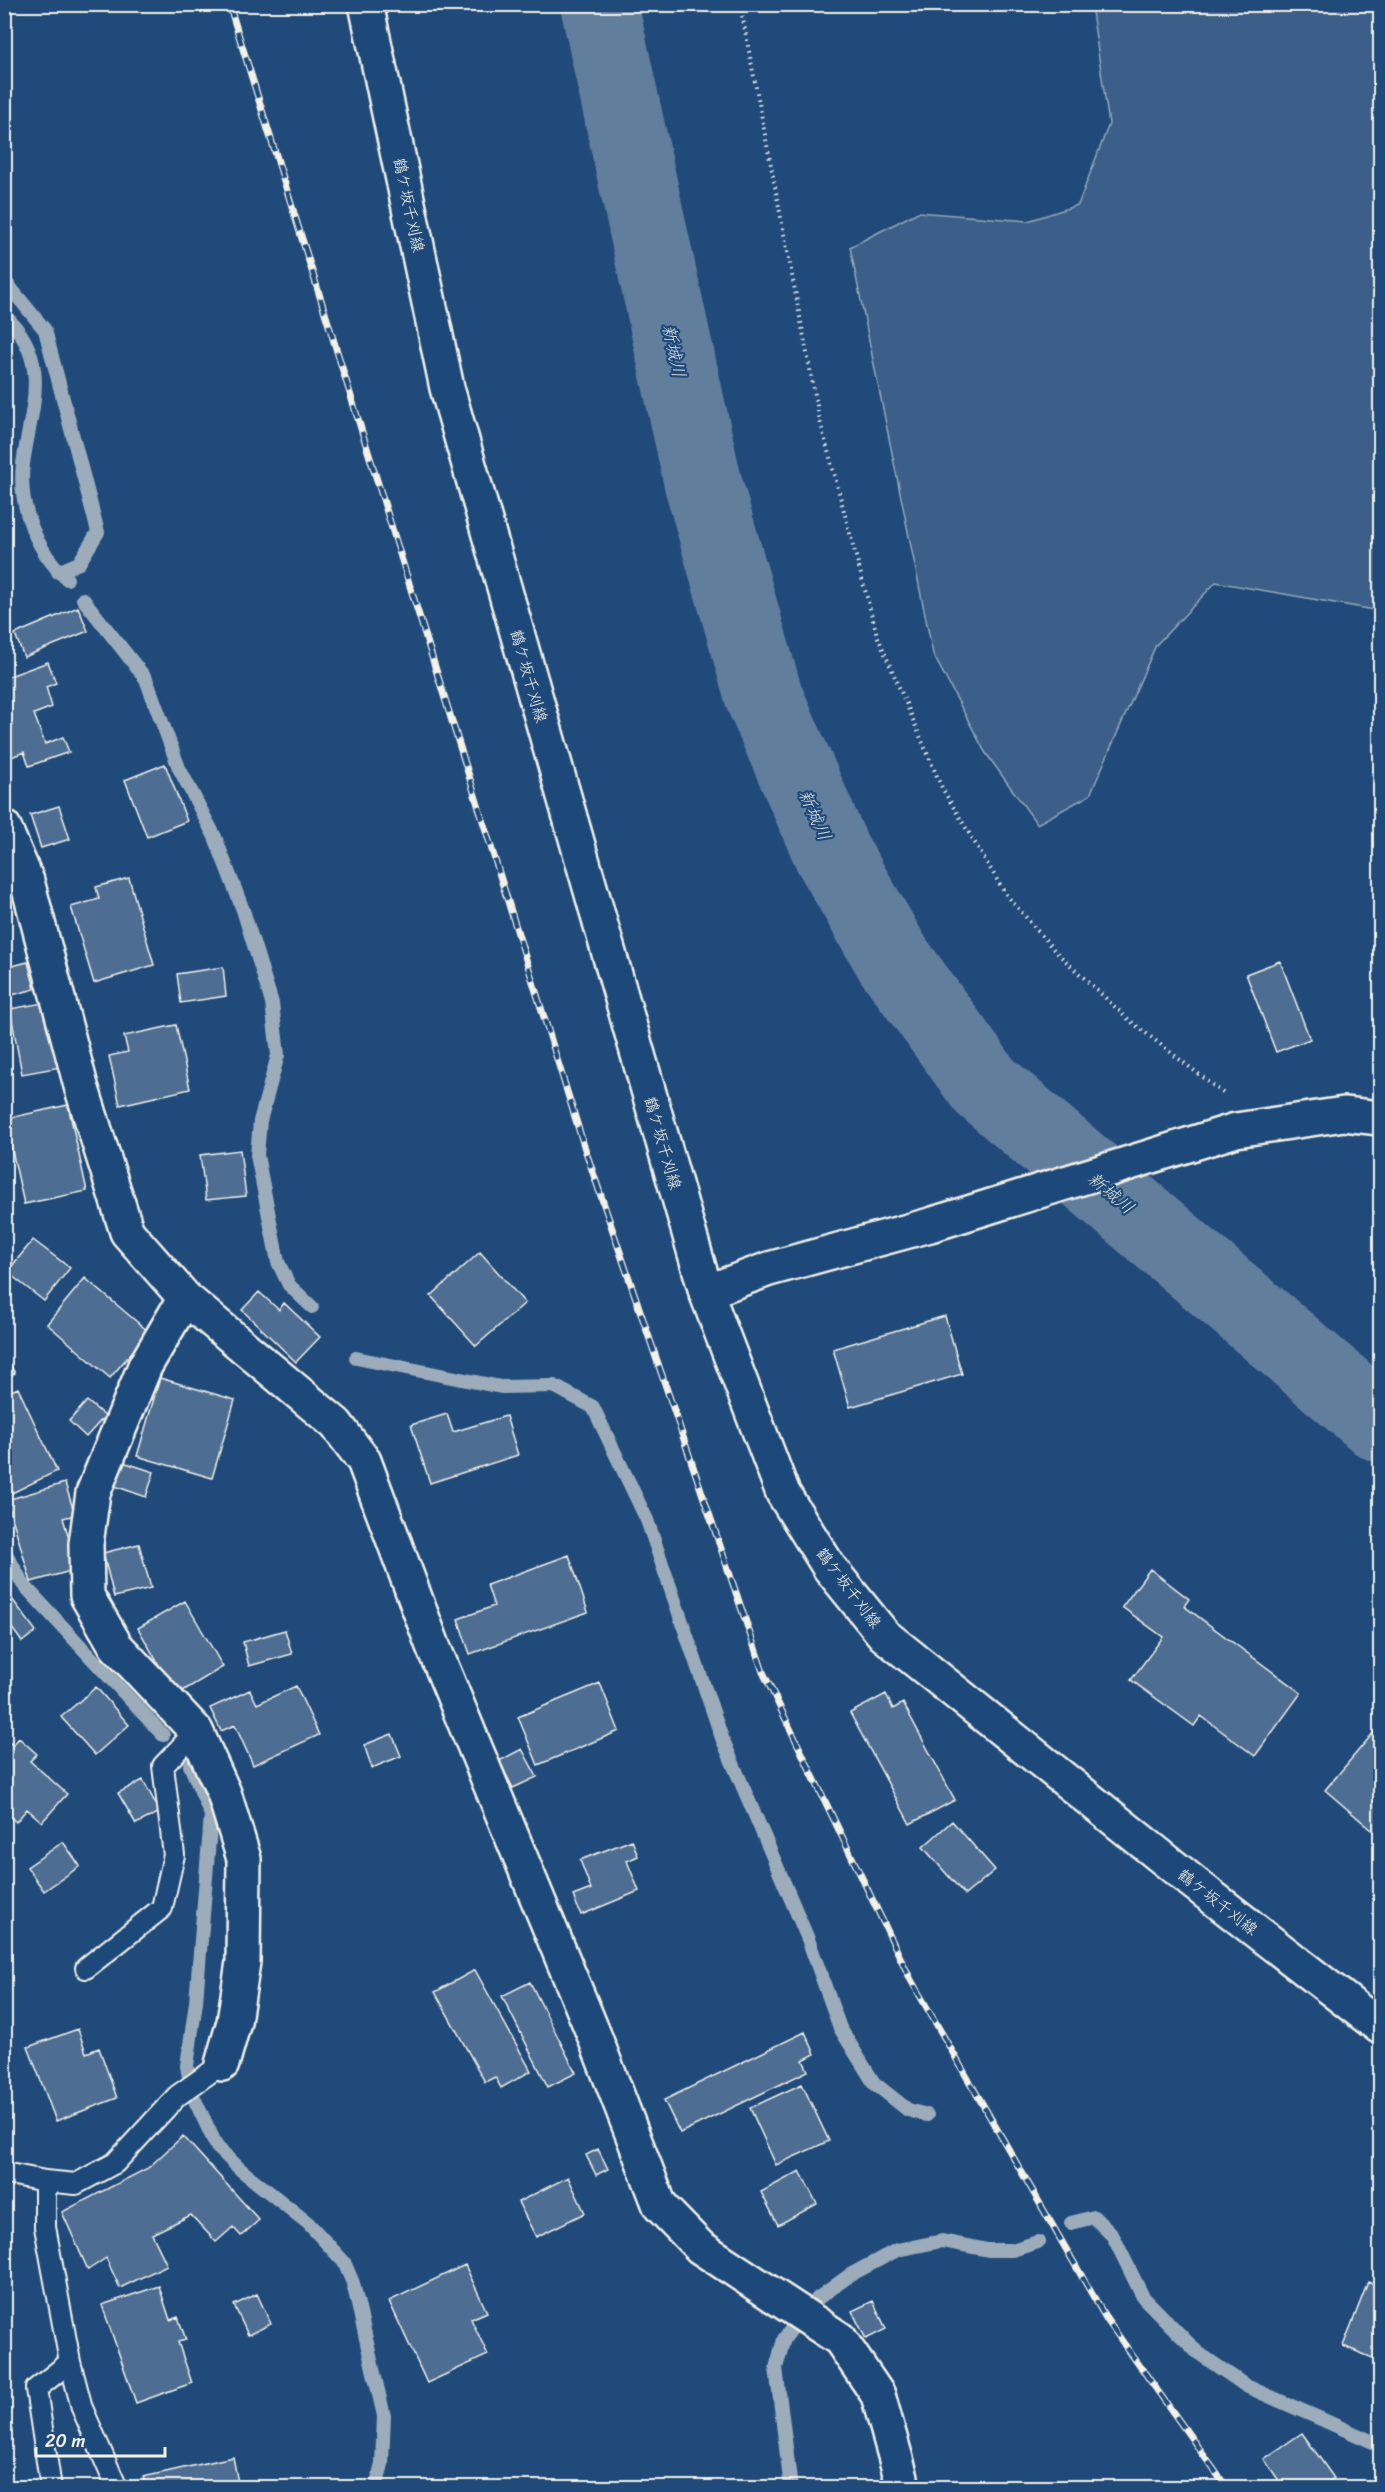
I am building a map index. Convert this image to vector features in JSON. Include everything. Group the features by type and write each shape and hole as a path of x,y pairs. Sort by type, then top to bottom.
{"street":[{"name":"鶴ケ坂千刈線","path":"366,4 447,388 705,1292 783,1492 830,1567 884,1635 1194,1883 1380,2027"},
{"path":"4,826 27,881 81,1086 127,1232 184,1298 336,1424 364,1461 433,1646 594,2035 660,2206 700,2247 840,2339 878,2395 901,2477 901,2487"},
{"path":"705,1292 768,1269 930,1225 1251,1128 1344,1114 1380,1118"},
{"path":"184,1298 145,1366 93,1493 86,1544 87,1596 116,1646 196,1731 224,1793 244,1858 243,1962 234,2022 213,2070"}],"lane":[{"path":"86,1968 162,1908 174,1855 163,1766 196,1731"},
{"path":"4,2173 76,2184 116,2163 177,2096 213,2070"},
{"path":"45,2181 45,2227 70,2362 82,2408 117,2487"},
{"path":"51,2487 36,2389 70,2362"}],"path":[{"path":"740,4 820,421 877,634 942,788 1005,893 1055,951 1251,1128"}],"shaded area":[{"path":"1091,5 1380,5 1380,611 1216,582 1156,645 1090,795 1037,824 985,752 933,654 850,247 918,212 1028,221 1078,205 1109,124"}],"building":[{"path":"78,607 88,631 24,657 15,634"},
{"path":"48,662 56,683 46,687 52,707 34,714 45,744 63,737 69,752 29,766 24,752 4,760 4,678"},
{"path":"165,764 187,821 147,837 125,780"},
{"path":"59,806 70,839 41,848 30,815"},
{"path":"129,878 154,965 94,983 71,907 99,899 96,887"},
{"path":"1280,961 1310,1039 1276,1052 1246,974"},
{"path":"28,962 35,989 8,996 4,982 4,968"},
{"path":"223,967 226,996 181,1003 177,974"},
{"path":"48,1002 61,1067 22,1074 10,1009"},
{"path":"176,1025 190,1089 120,1105 109,1056 128,1052 124,1036"},
{"path":"68,1105 87,1191 24,1204 5,1119"},
{"path":"240,1150 246,1196 206,1200 200,1155"},
{"path":"33,1240 70,1268 44,1301 7,1272"},
{"path":"480,1252 525,1303 476,1346 431,1296"},
{"path":"85,1278 149,1332 110,1378 47,1324"},
{"path":"259,1292 279,1310 284,1303 320,1337 296,1362 242,1310"},
{"path":"945,1316 962,1374 850,1407 833,1349"},
{"path":"4,1356 15,1373 4,1380"},
{"path":"160,1378 235,1400 212,1478 137,1456"},
{"path":"18,1388 57,1471 10,1494 4,1482 4,1394"},
{"path":"87,1401 105,1416 86,1437 69,1421"},
{"path":"447,1414 453,1432 506,1416 518,1455 430,1483 411,1425"},
{"path":"123,1462 154,1472 146,1497 115,1486"},
{"path":"65,1483 75,1515 63,1518 78,1569 31,1582 7,1500"},
{"path":"139,1544 151,1588 114,1597 103,1553"},
{"path":"569,1555 588,1612 470,1654 458,1619 494,1606 487,1585"},
{"path":"1150,1569 1189,1599 1184,1606 1301,1693 1255,1756 1201,1716 1194,1726 1131,1680 1163,1637 1122,1607"},
{"path":"12,1599 36,1631 22,1642 4,1617 4,1605"},
{"path":"185,1601 223,1667 176,1695 138,1628"},
{"path":"285,1630 292,1654 249,1666 243,1642"},
{"path":"600,1683 619,1731 538,1765 518,1717"},
{"path":"296,1686 319,1735 253,1765 235,1725 221,1731 210,1708 250,1690 257,1704"},
{"path":"96,1687 129,1725 95,1755 61,1717"},
{"path":"886,1694 893,1709 903,1703 955,1800 910,1824 850,1713"},
{"path":"1380,1725 1380,1837 1325,1790"},
{"path":"392,1734 401,1756 372,1768 364,1745"},
{"path":"4,1738 13,1745 19,1738 37,1754 30,1761 67,1794 42,1822 27,1809 16,1822 4,1812"},
{"path":"522,1749 537,1777 513,1788 499,1761"},
{"path":"143,1780 160,1812 136,1824 118,1793"},
{"path":"952,1821 995,1870 965,1895 923,1847"},
{"path":"632,1840 638,1856 627,1861 639,1891 581,1915 573,1896 591,1889 580,1860"},
{"path":"63,1842 80,1866 44,1891 27,1867"},
{"path":"475,1970 531,2071 501,2088 495,2077 485,2082 435,1992"},
{"path":"530,1982 576,2073 548,2087 502,1996"},
{"path":"78,2029 86,2053 99,2048 117,2098 56,2121 28,2047"},
{"path":"805,2032 815,2054 803,2060 808,2071 680,2133 664,2100"},
{"path":"802,2084 829,2141 776,2165 750,2108"},
{"path":"183,2136 259,2220 241,2236 233,2227 216,2242 191,2215 152,2234 167,2265 120,2288 106,2258 88,2270 62,2212 148,2168"},
{"path":"598,2149 608,2169 596,2175 586,2155"},
{"path":"800,2171 817,2204 778,2225 761,2192"},
{"path":"568,2177 585,2213 536,2237 518,2202"},
{"path":"465,2265 487,2312 471,2319 488,2355 427,2383 389,2301"},
{"path":"1368,2282 1380,2287 1380,2361 1343,2346"},
{"path":"159,2286 170,2320 178,2317 186,2340 178,2342 192,2383 136,2403 102,2305"},
{"path":"257,2294 271,2324 248,2335 234,2305"},
{"path":"873,2301 886,2329 866,2339 852,2311"},
{"path":"1302,2433 1334,2478 1321,2488 1284,2488 1264,2459"},
{"path":"233,2457 239,2488 146,2488 143,2477"}],"waterway":[{"name":"新城川","path":"599,4 703,483 764,697 832,853 893,959 985,1086 1380,1423"},
{"path":"4,280 45,330 98,532 79,563 58,572"},
{"path":"4,315 19,332 29,349 34,367 33,404 23,464 23,496 38,541 46,555 67,579"},
{"path":"83,599 146,679 179,768 215,837 243,910 272,1003 278,1055 260,1121 257,1155 278,1262 289,1285 312,1307"},
{"path":"356,1358 501,1387 554,1386 593,1407 647,1520 722,1738 808,1939 840,2028 874,2083 908,2110 927,2115"},
{"path":"4,1550 23,1584 163,1735"},
{"path":"190,1765 211,1815 196,2002 187,2066 192,2094 217,2147 241,2170 308,2223 344,2262 353,2283 384,2416 382,2464 376,2488"},
{"path":"1071,2223 1094,2217 1113,2236 1143,2297 1197,2352 1246,2386 1380,2445"},
{"path":"817,2299 850,2275 897,2250 942,2241 988,2250 1012,2250 1038,2242"},
{"path":"791,2488 776,2368 784,2339 793,2327"}],"railway":[{"path":"229,4 584,1146 763,1672 911,1980 1107,2320 1227,2488"}]}
